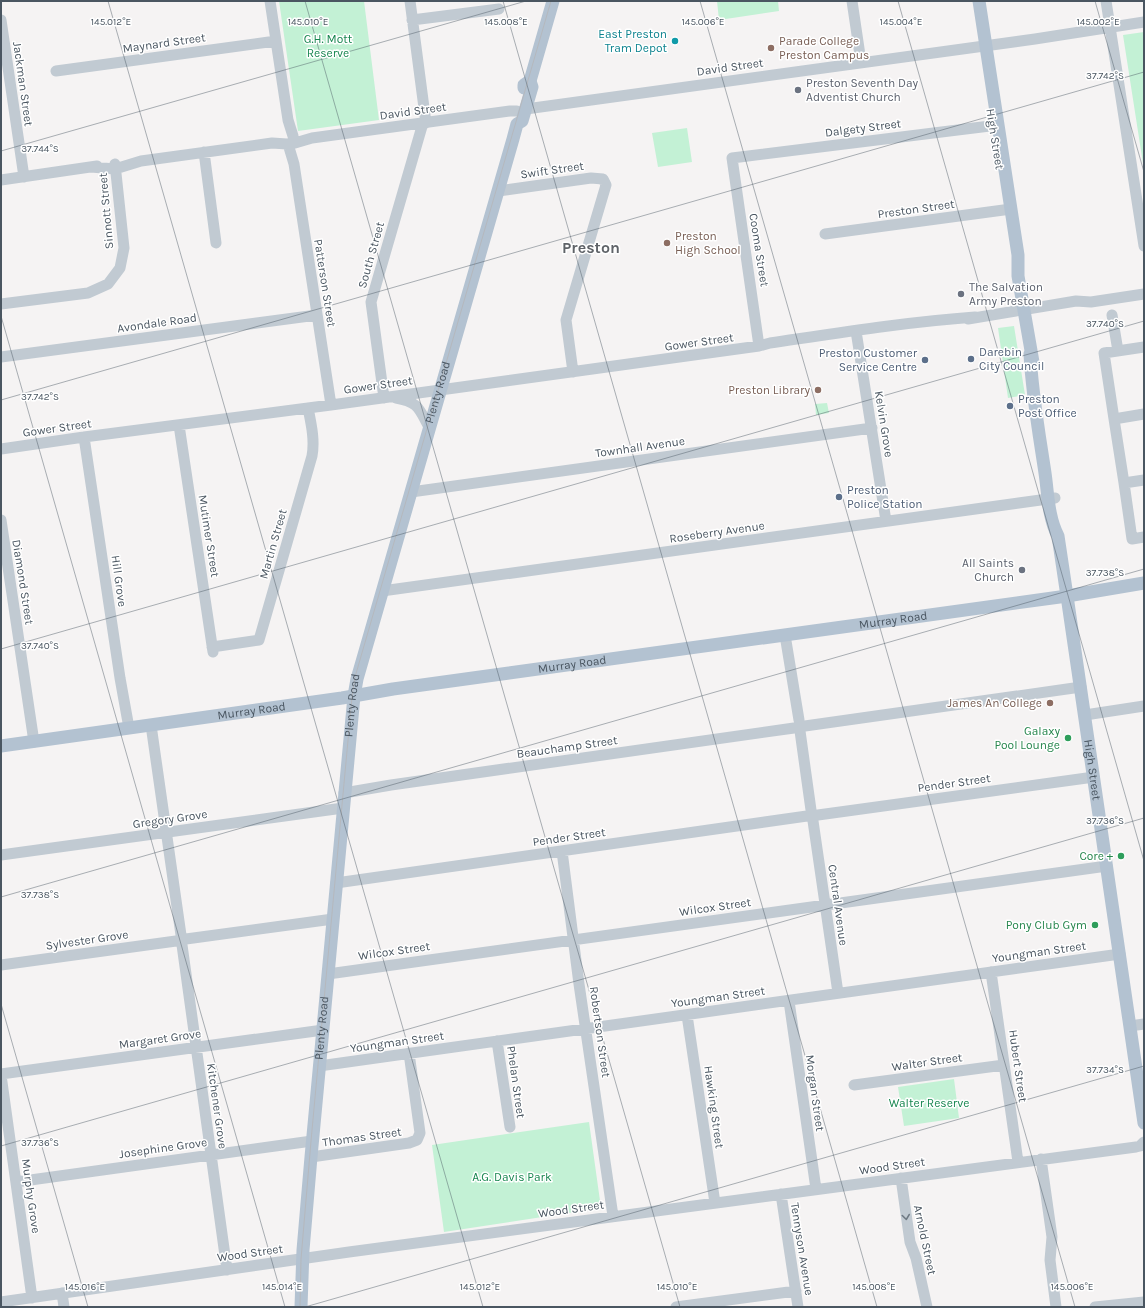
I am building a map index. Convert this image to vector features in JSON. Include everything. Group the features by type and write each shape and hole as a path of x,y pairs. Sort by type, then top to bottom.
{"main road":[{"name":"Plenty Road","path":"301,1307 303,1258 312,1141 344,793 357,678 520,115 532,87 530,81 553,1"},
{"name":"High Street","path":"974,1 983,45 1008,210 1018,254 1018,276 1030,354 1031,382 1052,498 1053,527 1058,536 1068,596 1144,1123"},
{"name":"High Street","path":"980,1 983,45"},
{"name":"Murray Road","path":"1,746 354,696 393,689 1068,596 1144,584"}],"street":[{"name":"Patterson Street","path":"270,1 331,405"},
{"name":"South Street","path":"388,397 371,302 424,123 410,1"},
{"path":"852,1 861,62"},
{"path":"1106,1 1144,246"},
{"path":"412,20 499,8"},
{"name":"Jackman Street","path":"1,20 24,176"},
{"name":"David Street","path":"1,180 106,164 115,166 125,161 141,161 510,111 520,115 861,62 1144,22"},
{"name":"Maynard Street","path":"56,71 276,40"},
{"name":"Dalgety Street","path":"732,158 995,125"},
{"path":"204,152 216,243"},
{"name":"Cooma Street","path":"732,158 759,346"},
{"name":"Sinnott Street","path":"1,304 88,293 108,284 120,268 124,248 115,166"},
{"name":"Swift Street","path":"498,191 591,178 603,179 606,185 566,320 573,372"},
{"name":"Preston Street","path":"825,234 1008,210"},
{"path":"1076,301 1089,295 1144,286"},
{"path":"1076,301 1091,302 1144,294"},
{"name":"Gower Street","path":"1,449 84,436 331,405 759,346 772,347 944,319 975,317 1076,301"},
{"name":"Avondale Road","path":"1,357 317,315"},
{"path":"1112,315 1118,351"},
{"name":"Kelvin Grove","path":"856,334 886,521"},
{"path":"1144,347 1104,353 1132,539 1144,537"},
{"path":"388,397 405,399 415,404 422,412 429,427"},
{"name":"Martin Street","path":"213,649 259,640 312,456 313,439 308,408"},
{"path":"1114,419 1144,414"},
{"name":"Mutimer Street","path":"179,424 213,649"},
{"name":"Townhall Avenue","path":"411,492 872,428"},
{"name":"Hill Grove","path":"84,436 128,728"},
{"path":"1124,483 1144,480"},
{"name":"Roseberry Avenue","path":"382,591 1052,498"},
{"name":"Diamond Street","path":"1,520 34,742"},
{"name":"Central Avenue","path":"785,635 838,993"},
{"name":"Beauchamp Street","path":"344,793 799,726 1081,687"},
{"path":"1085,715 1144,706"},
{"name":"Kitchener Grove","path":"151,725 227,1270"},
{"name":"Pender Street","path":"336,883 812,815 1094,777"},
{"name":"Gregory Grove","path":"1,856 343,808"},
{"name":"Robertson Street","path":"562,851 613,1216"},
{"name":"Wilcox Street","path":"328,974 1107,866"},
{"name":"Sylvester Grove","path":"1,965 333,919"},
{"name":"Youngman Street","path":"319,1066 1120,954"},
{"name":"Hubert Street","path":"991,972 1018,1162"},
{"name":"Morgan Street","path":"788,1001 816,1189"},
{"name":"Hawking Street","path":"687,1015 715,1203"},
{"path":"1130,1026 1144,1024"},
{"name":"Margaret Grove","path":"1,1075 322,1030"},
{"name":"Phelan Street","path":"497,1041 510,1127"},
{"name":"Thomas Street","path":"311,1157 409,1143 417,1140 420,1133 409,1053"},
{"name":"Walter Street","path":"854,1085 1004,1065"},
{"name":"Murphy Grove","path":"1,1075 32,1298"},
{"name":"Josephine Grove","path":"16,1182 312,1141"},
{"name":"Wood Street","path":"1,1302 303,1258 1136,1147 1140,1146 1144,1142"},
{"path":"1041,1159 1052,1237 1050,1260 1056,1307"},
{"name":"Arnold Street","path":"901,1178 910,1242 916,1258 927,1307"},
{"name":"Tennyson Avenue","path":"781,1194 798,1307"},
{"path":"676,1307 796,1291"},
{"path":"62,1293 64,1307"},
{"path":"1094,1307 1144,1302"}],"green space":[{"name":"G.H. Mott Reserve","path":"279,1 364,1 379,120 298,131"},
{"path":"717,1 778,1 779,11 719,20"},
{"path":"1144,32 1144,170 1123,35"},
{"path":"687,128 692,162 658,167 652,133"},
{"path":"1014,326 1025,395 1008,398 998,328"},
{"path":"827,403 829,413 816,415 815,404"},
{"name":"Walter Reserve","path":"954,1079 959,1118 904,1126 898,1087"},
{"name":"A.G. Davis Park","path":"589,1122 601,1208 444,1232 432,1145"}],"tram line":[{"path":"300,1307 301,1259 311,1141 355,677 551,1"}],"place":[{"name":"East Preston Tram Depot","path":"675,41"},
{"name":"Parade College Preston Campus","path":"771,48"},
{"name":"Preston Seventh Day Adventist Church","path":"798,90"},
{"name":"Preston High School","path":"667,243"},
{"name":"The Salvation Army Preston","path":"961,294"},
{"name":"Darebin City Council","path":"971,359"},
{"name":"Preston Customer Service Centre","path":"925,360"},
{"name":"Preston Library","path":"818,390"},
{"name":"Preston Post Office","path":"1010,406"},
{"name":"Preston Police Station","path":"839,497"},
{"name":"All Saints Church","path":"1022,570"},
{"name":"James An College","path":"1050,703"},
{"name":"Galaxy Pool Lounge","path":"1068,738"},
{"name":"Core +","path":"1121,856"},
{"name":"Pony Club Gym","path":"1095,925"}],"district":[{"name":"Preston","path":"591,247"}]}
